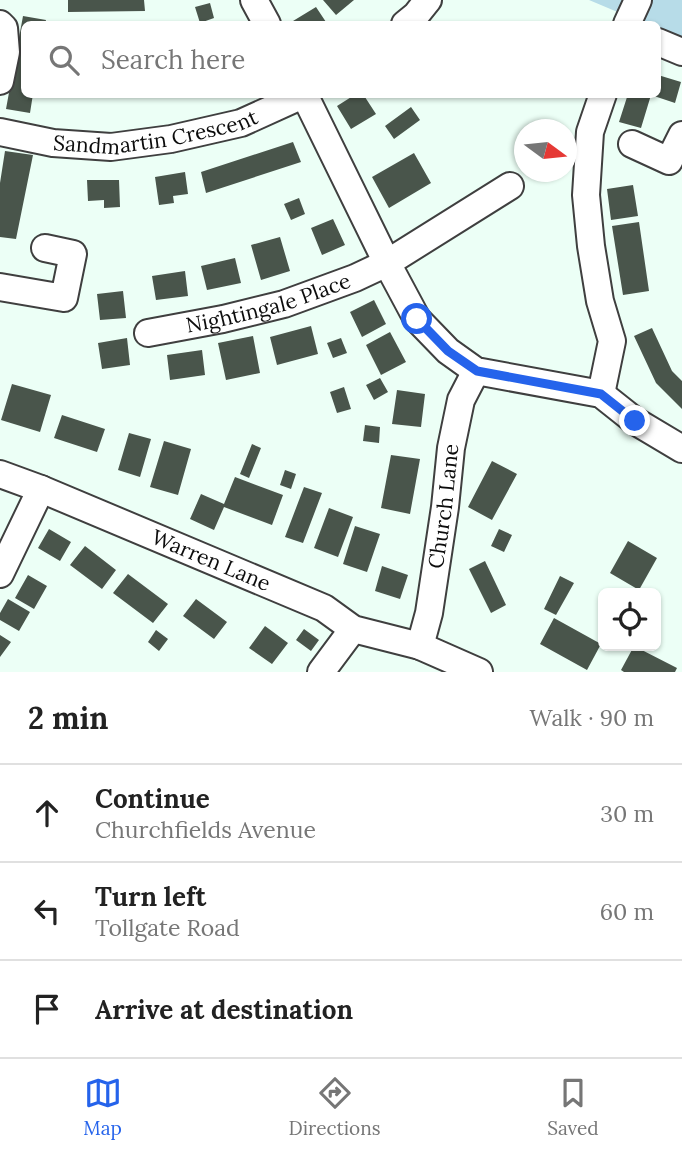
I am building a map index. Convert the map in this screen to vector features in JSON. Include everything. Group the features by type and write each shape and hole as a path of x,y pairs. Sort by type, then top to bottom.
{"street":[{"path":"254,0 265,21"},
{"path":"409,21 428,0"},
{"path":"628,21 638,0"},
{"path":"0,24 4,28 6,52 0,81"},
{"path":"661,44 682,52"},
{"name":"Sandmartin Crescent","path":"0,132 53,143 123,145 171,139 241,123 297,98"},
{"path":"305,98 417,319 448,351 477,371 601,394 635,421 682,449"},
{"path":"601,394 612,341 600,301 586,195 590,132 602,98"},
{"path":"632,144 675,166 682,135"},
{"name":"Nightingale Place","path":"148,333 284,304 355,278 387,263 510,186"},
{"path":"0,287 64,298 73,254 45,248"},
{"name":"Church Lane","path":"421,646 429,613 461,400 477,371"},
{"name":"Warren Lane","path":"0,474 324,608 353,629 421,646 479,672"},
{"path":"0,574 41,489"},
{"path":"321,672 353,629"}],"shaded area":[{"path":"589,0 682,0 682,48 661,43 661,21 639,21"}],"building":[{"path":"68,0 144,0 145,11 68,12"},
{"path":"323,0 354,0 336,15"},
{"path":"210,3 214,18 199,21 195,7"},
{"path":"316,7 325,21 293,21"},
{"path":"23,16 46,20 46,21 22,21"},
{"path":"21,27 21,98 32,98 30,113 6,109"},
{"path":"661,76 681,82 675,103 660,98"},
{"path":"350,98 366,98 376,114 351,129 337,106"},
{"path":"627,98 650,98 641,128 619,122"},
{"path":"411,107 420,120 394,139 385,126"},
{"path":"293,142 301,162 206,193 201,172"},
{"path":"5,151 33,155 16,239 0,237 0,183"},
{"path":"414,153 431,183 389,208 372,177"},
{"path":"185,172 188,194 173,196 174,203 159,205 155,177"},
{"path":"87,180 119,180 120,207 104,208 104,200 88,201"},
{"path":"633,185 638,216 611,220 607,189"},
{"path":"299,198 305,214 291,220 284,204"},
{"path":"333,219 345,245 322,255 311,228"},
{"path":"639,222 649,291 623,295 612,226"},
{"path":"280,237 290,271 261,280 251,245"},
{"path":"235,258 241,283 207,290 201,266"},
{"path":"185,271 188,296 156,300 152,276"},
{"path":"123,291 126,318 100,320 97,294"},
{"path":"374,300 386,324 362,337 350,312"},
{"path":"311,326 318,354 277,365 270,337"},
{"path":"652,328 672,371 682,381 682,409 656,383 634,336"},
{"path":"390,332 406,362 381,375 366,345"},
{"path":"253,336 260,373 226,380 218,343"},
{"path":"127,338 130,365 102,369 98,343"},
{"path":"341,338 347,353 333,358 327,343"},
{"path":"202,350 205,375 170,380 167,355"},
{"path":"380,378 388,392 374,400 366,385"},
{"path":"12,384 51,395 40,432 1,420"},
{"path":"344,387 351,409 337,413 330,392"},
{"path":"397,390 425,394 421,427 392,424"},
{"path":"62,415 105,429 97,452 54,438"},
{"path":"365,425 380,427 379,443 363,441"},
{"path":"129,433 151,439 140,477 118,470"},
{"path":"164,441 191,449 178,495 150,487"},
{"path":"252,444 261,448 249,478 240,474"},
{"path":"391,455 420,459 410,514 381,508"},
{"path":"492,461 517,474 492,520 468,507"},
{"path":"285,470 296,474 291,489 280,485"},
{"path":"235,477 283,495 272,525 224,507 214,530 190,519 201,494 224,504"},
{"path":"304,487 322,493 303,543 285,537"},
{"path":"329,508 353,517 338,557 314,548"},
{"path":"355,526 380,534 367,572 343,564"},
{"path":"49,529 71,542 60,561 38,548"},
{"path":"499,529 512,535 504,552 491,546"},
{"path":"628,541 657,558 640,588 610,573"},
{"path":"85,546 116,570 102,589 70,565"},
{"path":"485,561 506,605 491,613 469,569"},
{"path":"382,566 408,575 400,599 375,591"},
{"path":"128,574 168,604 153,623 113,593"},
{"path":"28,575 47,586 34,609 15,598"},
{"path":"560,576 574,583 556,615 544,609"},
{"path":"8,599 30,612 19,631 0,620 0,613"},
{"path":"196,599 227,622 214,639 183,616"},
{"path":"554,618 598,642 598,650 587,670 540,644"},
{"path":"265,626 288,643 272,664 249,648"},
{"path":"304,629 319,640 311,651 296,640"},
{"path":"156,630 168,639 159,651 148,642"},
{"path":"0,635 11,642 0,657"},
{"path":"631,651 644,651 677,668 675,672 621,670"}],"route":[{"path":"417,319 448,351 477,371 601,394 635,421"}]}
